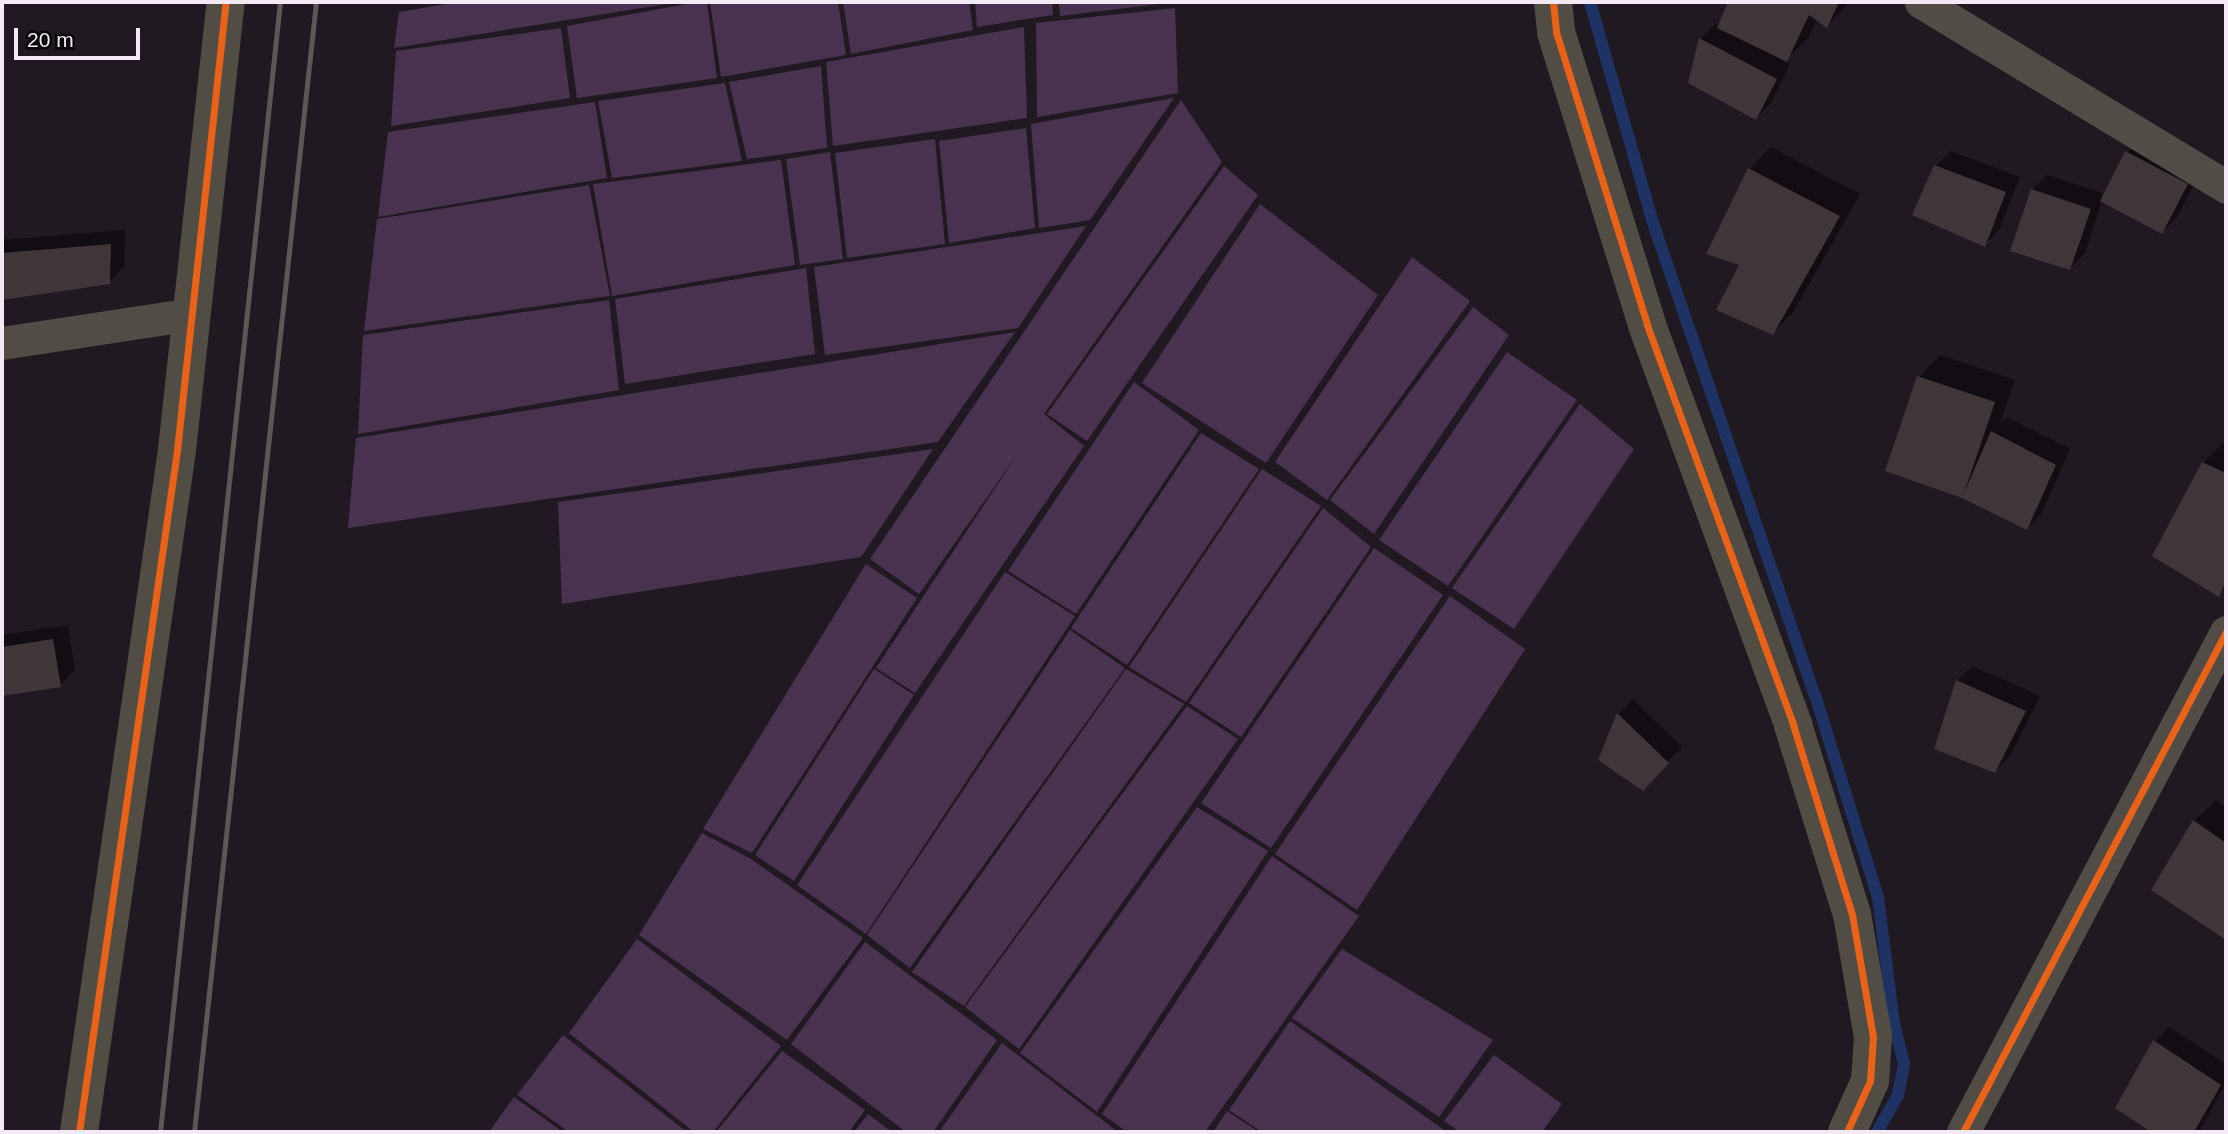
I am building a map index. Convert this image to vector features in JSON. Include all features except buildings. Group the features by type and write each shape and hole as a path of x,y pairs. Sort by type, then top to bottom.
{"street":[{"path":"79,1132 177,450 226,2"},
{"path":"1553,2 1556,32 1647,325 1793,725 1852,914 1873,1037 1870,1081 1847,1132"},
{"path":"1922,2 2226,187"},
{"path":"2,342 192,314"},
{"path":"1963,1132 2226,632"}],"shaded area":[{"path":"459,2 679,2 394,48 399,12"},
{"path":"707,2 717,78 577,98 567,26"},
{"path":"710,2 838,2 846,55 721,77"},
{"path":"843,2 969,2 973,30 851,54"},
{"path":"975,2 1052,2 1053,15 977,27"},
{"path":"1059,2 1176,2 1060,16"},
{"path":"1175,8 1178,93 1037,117 1036,23"},
{"path":"1024,27 1027,118 833,146 826,62"},
{"path":"561,28 570,98 391,126 396,51"},
{"path":"821,66 827,148 747,159 729,82"},
{"path":"725,83 742,161 612,178 598,101"},
{"path":"1174,98 1090,220 1039,228 1031,124"},
{"path":"1181,100 1222,162 1044,414 1084,446 915,693 876,668 1019,452 919,594 870,559"},
{"path":"595,102 607,178 378,217 388,132"},
{"path":"1026,128 1035,228 949,243 939,141"},
{"path":"935,139 945,244 847,258 835,153"},
{"path":"830,152 843,259 800,265 786,159"},
{"path":"781,160 795,265 612,296 593,184"},
{"path":"1224,166 1258,195 1087,441 1047,414"},
{"path":"589,185 610,296 364,331 377,219"},
{"path":"1260,204 1378,295 1266,463 1142,383"},
{"path":"1086,226 1018,328 825,355 814,267"},
{"path":"1412,257 1470,301 1327,500 1275,462"},
{"path":"806,268 815,354 625,384 615,299"},
{"path":"609,300 619,390 358,434 363,335"},
{"path":"1473,307 1509,335 1374,534 1330,500"},
{"path":"1015,332 938,442 348,528 356,438"},
{"path":"1507,352 1577,400 1448,586 1379,540"},
{"path":"1134,382 1199,430 1076,614 1008,571"},
{"path":"1580,404 1634,449 1514,629 1452,588"},
{"path":"1201,433 1259,469 1127,665 1071,628"},
{"path":"933,449 861,557 562,604 558,502"},
{"path":"1262,469 1321,506 1186,702 1129,667"},
{"path":"1323,508 1371,547 1241,737 1189,703"},
{"path":"1374,548 1443,595 1271,848 1201,803"},
{"path":"866,564 917,598 752,853 703,829"},
{"path":"1005,572 1075,616 866,934 797,885"},
{"path":"1450,596 1525,649 1357,910 1275,854"},
{"path":"1070,630 1125,668 910,968 867,935"},
{"path":"874,669 914,695 794,881 755,855"},
{"path":"1126,669 1184,704 964,1006 912,972"},
{"path":"1187,706 1238,739 1019,1049 965,1007"},
{"path":"1197,807 1268,851 1097,1112 1020,1053"},
{"path":"702,833 751,859 863,938 787,1040 639,935"},
{"path":"1272,856 1359,916 1205,1132 1127,1132 1102,1114"},
{"path":"637,939 781,1046 713,1132 694,1132 569,1033"},
{"path":"865,942 997,1040 933,1132 906,1132 791,1044"},
{"path":"1342,949 1493,1040 1439,1117 1292,1018"},
{"path":"1290,1021 1447,1132 1262,1132 1229,1110"},
{"path":"563,1035 687,1132 569,1132 517,1095"},
{"path":"1002,1043 1118,1132 939,1132"},
{"path":"782,1051 865,1110 849,1132 716,1132"},
{"path":"1494,1055 1562,1104 1542,1132 1460,1132 1444,1121"},
{"path":"514,1097 563,1132 489,1132"},
{"path":"1227,1111 1259,1132 1213,1132"},
{"path":"868,1114 892,1132 854,1132"}],"waterway":[{"path":"1590,2 1653,223 1815,695 1878,897 1894,1023 1904,1064 1898,1095 1877,1132"}],"railway":[{"path":"160,1132 280,2"},
{"path":"194,1132 316,2"}],"cycle path":[{"path":"79,1132 177,450 226,2"},
{"path":"1553,2 1556,32 1647,325 1793,725 1852,914 1873,1037 1870,1081 1847,1132"},
{"path":"1963,1132 2226,632"}]}
